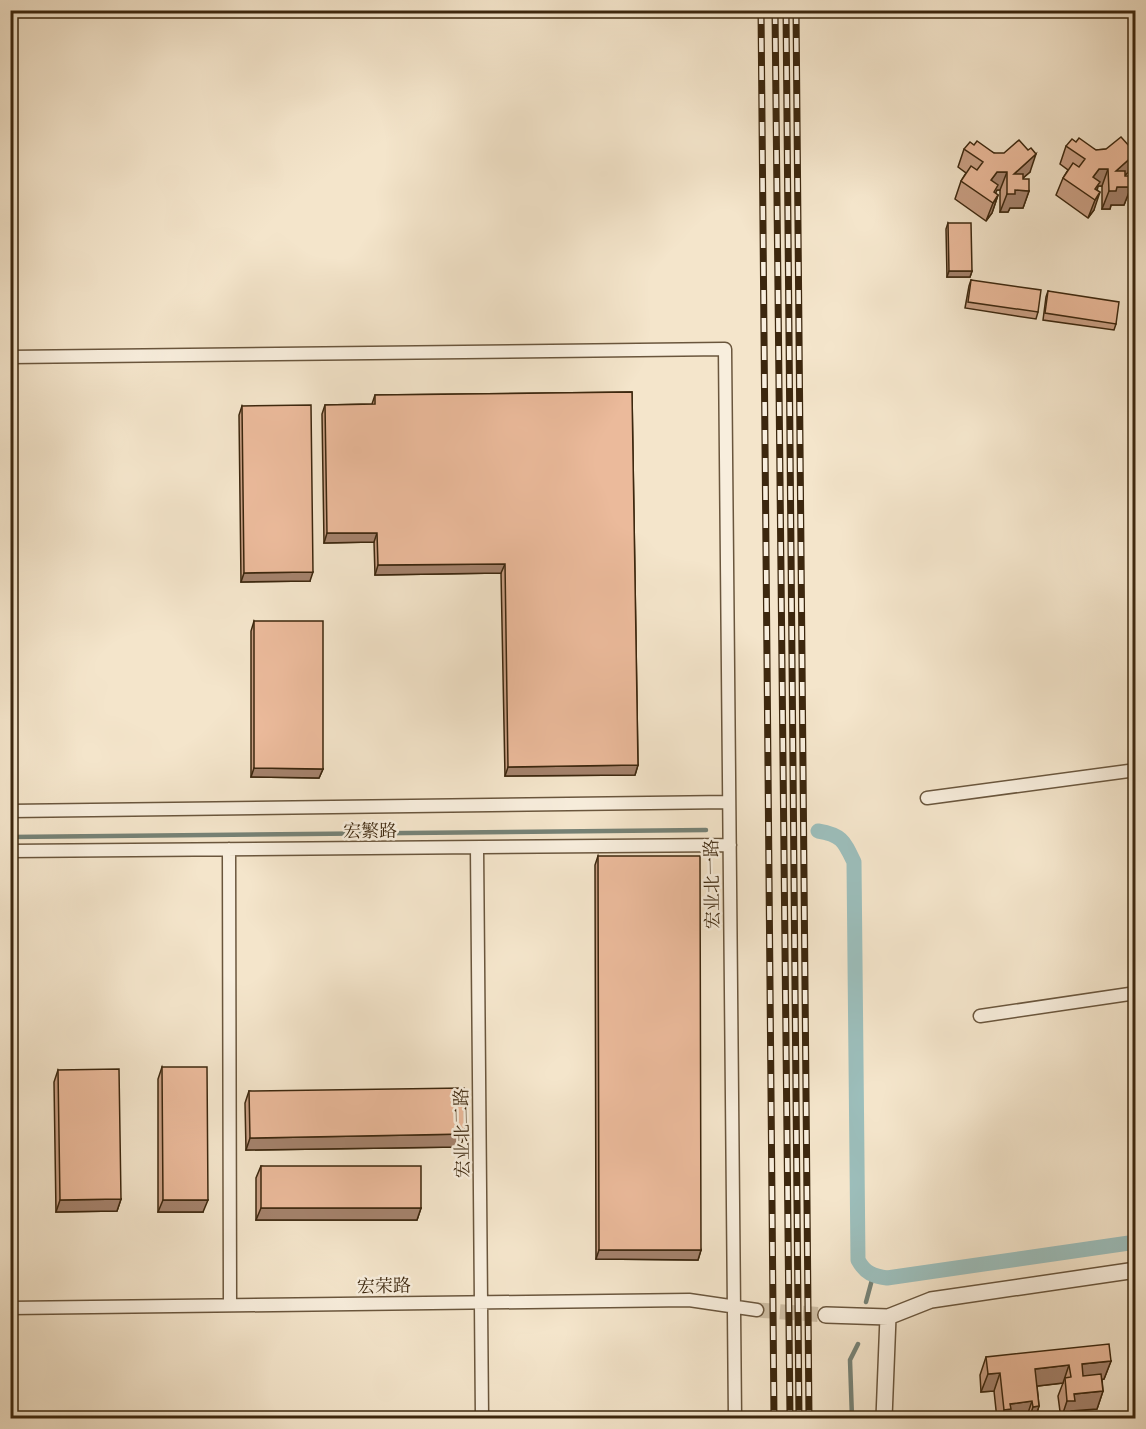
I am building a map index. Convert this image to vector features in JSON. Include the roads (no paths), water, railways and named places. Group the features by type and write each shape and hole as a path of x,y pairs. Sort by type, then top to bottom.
{"street":[{"name":"宏业北一路","path":"10,357 725,349 735,1419"},
{"path":"927,798 1136,770"},
{"path":"10,812 729,802"},
{"name":"宏繁路","path":"10,851 730,845"},
{"name":"宏业北二路","path":"477,848 482,1419"},
{"path":"229,849 230,1305"},
{"path":"980,1016 1136,993"},
{"path":"826,1314 888,1317 931,1300 1136,1270"},
{"name":"宏荣路","path":"10,1308 689,1300 757,1310"},
{"path":"884,1419 888,1317"}],"waterway":[{"path":"10,837 706,830"},
{"path":"818,831 841,840 854,862 858,1260 864,1268 870,1273 887,1278 1136,1242"},
{"path":"866,1302 873,1276"},
{"path":"852,1418 850,1360 858,1344"}],"tunnel":[{"path":"757,1310 826,1315"}],"railway":[{"path":"761,10 774,1418"},
{"path":"775,10 790,1418"},
{"path":"786,10 799,1418"},
{"path":"796,10 809,1418"}]}
